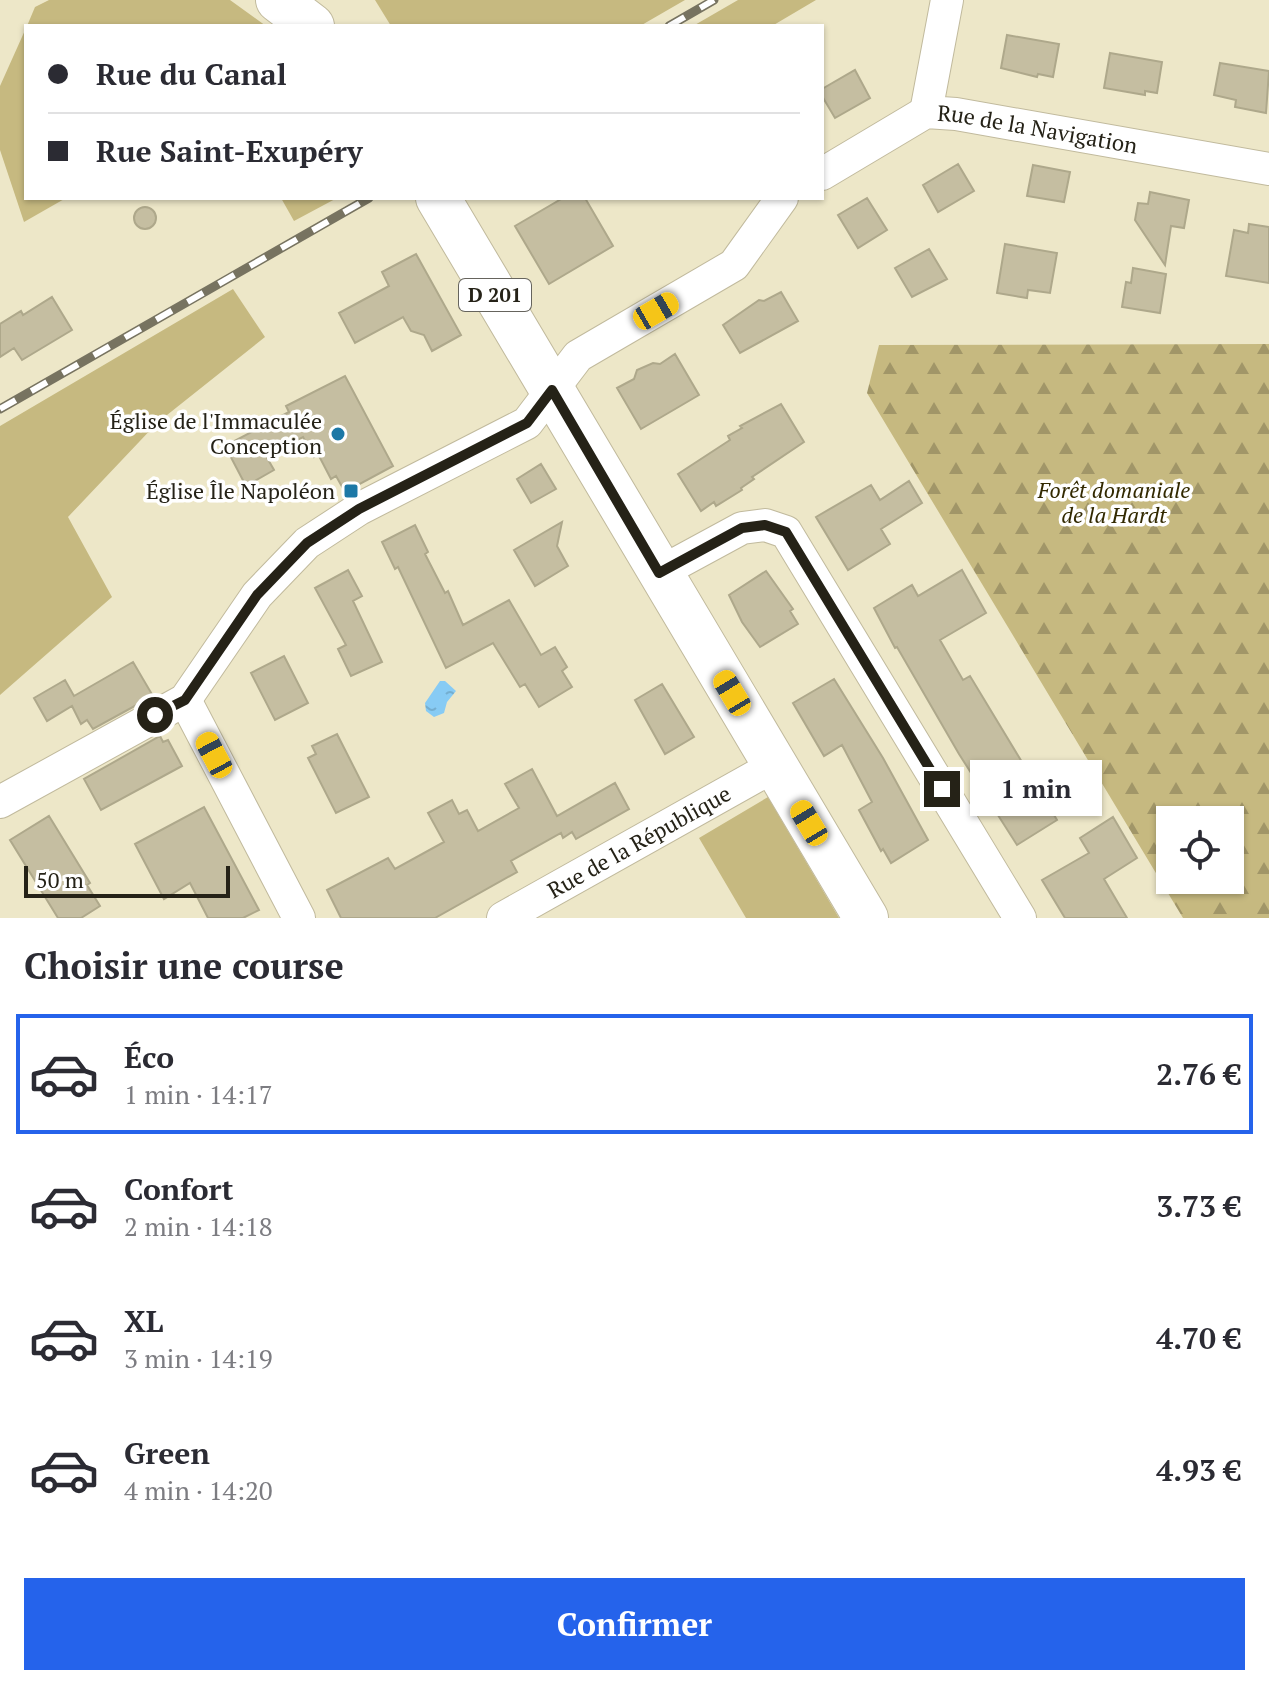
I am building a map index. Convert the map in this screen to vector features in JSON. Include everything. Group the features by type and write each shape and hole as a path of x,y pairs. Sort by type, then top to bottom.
{"main road":[{"path":"278,0 309,24"},
{"name":"D 201","path":"440,200 866,918"}],"street":[{"path":"926,112 947,0"},
{"name":"Rue de la Navigation","path":"824,173 926,112 956,114 1269,169"},
{"path":"0,802 185,700 257,595 307,543 359,509 527,423 578,356 734,265 781,200"},
{"path":"659,573 742,528 765,525 786,532 1020,918"},
{"path":"185,700 299,918"},
{"name":"Rue de la République","path":"503,918 776,765"}],"green space":[{"path":"49,0 230,0 263,24 28,24 35,7"},
{"path":"375,0 685,0 643,24 390,24"},
{"path":"738,0 816,0 775,24 696,24"},
{"path":"24,32 24,200 62,200 24,222 0,150 0,86"},
{"path":"282,200 333,200 294,221"},
{"path":"233,289 265,337 157,423 68,517 112,597 0,695 0,426"},
{"name":"Forêt domaniale de la Hardt","path":"1269,344 1269,918 1183,918 1169,894 1244,894 1244,806 1156,806 1156,873 867,393 879,345"},
{"path":"768,797 839,918 746,918 699,838"}],"water":[{"path":"440,681 445,681 456,691 447,702 444,713 434,717 426,711 425,703"}],"building":[{"path":"1007,35 1059,44 1053,77 1038,74 1037,77 1001,68"},
{"path":"1110,53 1162,62 1157,93 1145,91 1145,95 1104,88"},
{"path":"1220,63 1269,71 1266,113 1235,107 1236,100 1214,95"},
{"path":"855,70 870,98 835,118 824,99 824,88"},
{"path":"958,164 974,191 938,212 923,185"},
{"path":"1033,165 1070,172 1064,202 1027,196"},
{"path":"1150,192 1189,200 1184,228 1171,226 1165,265 1135,220 1138,203 1148,204"},
{"path":"867,198 887,230 858,248 838,215"},
{"path":"560,200 586,200 613,246 549,284 515,226"},
{"path":"141,207 149,207 156,218 149,229 141,229 134,222 134,214"},
{"path":"1249,224 1269,227 1269,283 1226,276 1234,230 1248,233"},
{"path":"1005,244 1057,253 1050,293 1028,290 1027,298 997,293"},
{"path":"929,249 947,279 912,297 895,268"},
{"path":"416,254 461,335 432,351 424,335 411,331 403,317 355,343 339,313 389,286 382,272"},
{"path":"1133,268 1166,274 1160,313 1122,307 1126,282 1131,283"},
{"path":"781,292 798,321 740,353 723,325 759,300 764,301"},
{"path":"52,297 72,330 22,360 14,348 0,357 0,324 21,311 23,315"},
{"path":"675,354 699,395 641,429 617,388 634,379 637,370 653,363 660,364"},
{"name":"Église de l'Immaculée Conception","path":"345,376 393,466 345,492 336,476 331,479 318,454 314,457 303,437 266,456 274,470 246,486 225,446 289,412 286,406"},
{"path":"781,404 804,442 752,477 754,479 742,490 701,511 678,474 730,440 728,436 742,428 740,426"},
{"path":"541,464 556,489 531,503 517,479"},
{"path":"909,481 922,503 881,529 890,544 848,570 816,517 871,485 880,500"},
{"path":"562,522 557,546 568,566 535,586 514,550"},
{"path":"415,525 428,552 425,554 445,593 448,591 463,625 509,600 541,655 555,647 567,667 562,671 572,687 539,707 525,684 520,687 493,643 446,668 398,567 395,569 382,542"},
{"path":"348,570 362,596 353,601 382,662 351,676 338,649 346,645 315,588"},
{"path":"962,570 986,613 940,640 963,680 970,676 1057,820 1017,845 895,648 874,608 912,585 918,596"},
{"path":"766,571 793,609 790,611 798,624 760,647 742,622 729,595"},
{"path":"284,656 308,703 275,720 251,673"},
{"path":"133,662 153,696 93,729 87,720 81,724 72,706 47,721 34,698 65,680 74,696"},
{"path":"834,679 883,758 928,840 891,863 859,810 872,802 842,745 824,756 793,703"},
{"path":"662,684 694,737 665,754 635,700"},
{"path":"337,734 369,797 336,813 308,758 316,754 312,746"},
{"path":"160,736 163,742 168,740 182,766 101,810 84,779"},
{"path":"532,769 557,816 615,783 629,809 576,839 572,832 563,838 561,833 511,861 517,872 435,918 341,918 327,890 388,858 395,869 444,842 428,813 452,800 459,814 467,810 478,831 519,808 505,784"},
{"path":"204,807 259,910 243,918 208,918 190,883 164,899 135,844"},
{"path":"49,816 90,883 87,885 100,906 81,918 58,918 10,840"},
{"path":"1113,817 1137,858 1104,879 1127,918 1065,918 1042,880 1089,853 1080,838"}],"railway":[{"path":"672,24 714,0"},
{"path":"0,409 366,200"}],"place":[{"name":"Église de l'Immaculée Conception","path":"338,434"},
{"name":"Église Île Napoléon","path":"351,491"}],"route":[{"path":"155,715 185,700 257,595 307,543 359,509 527,423 552,390 659,573 742,528 765,525 786,532 942,789"}]}
